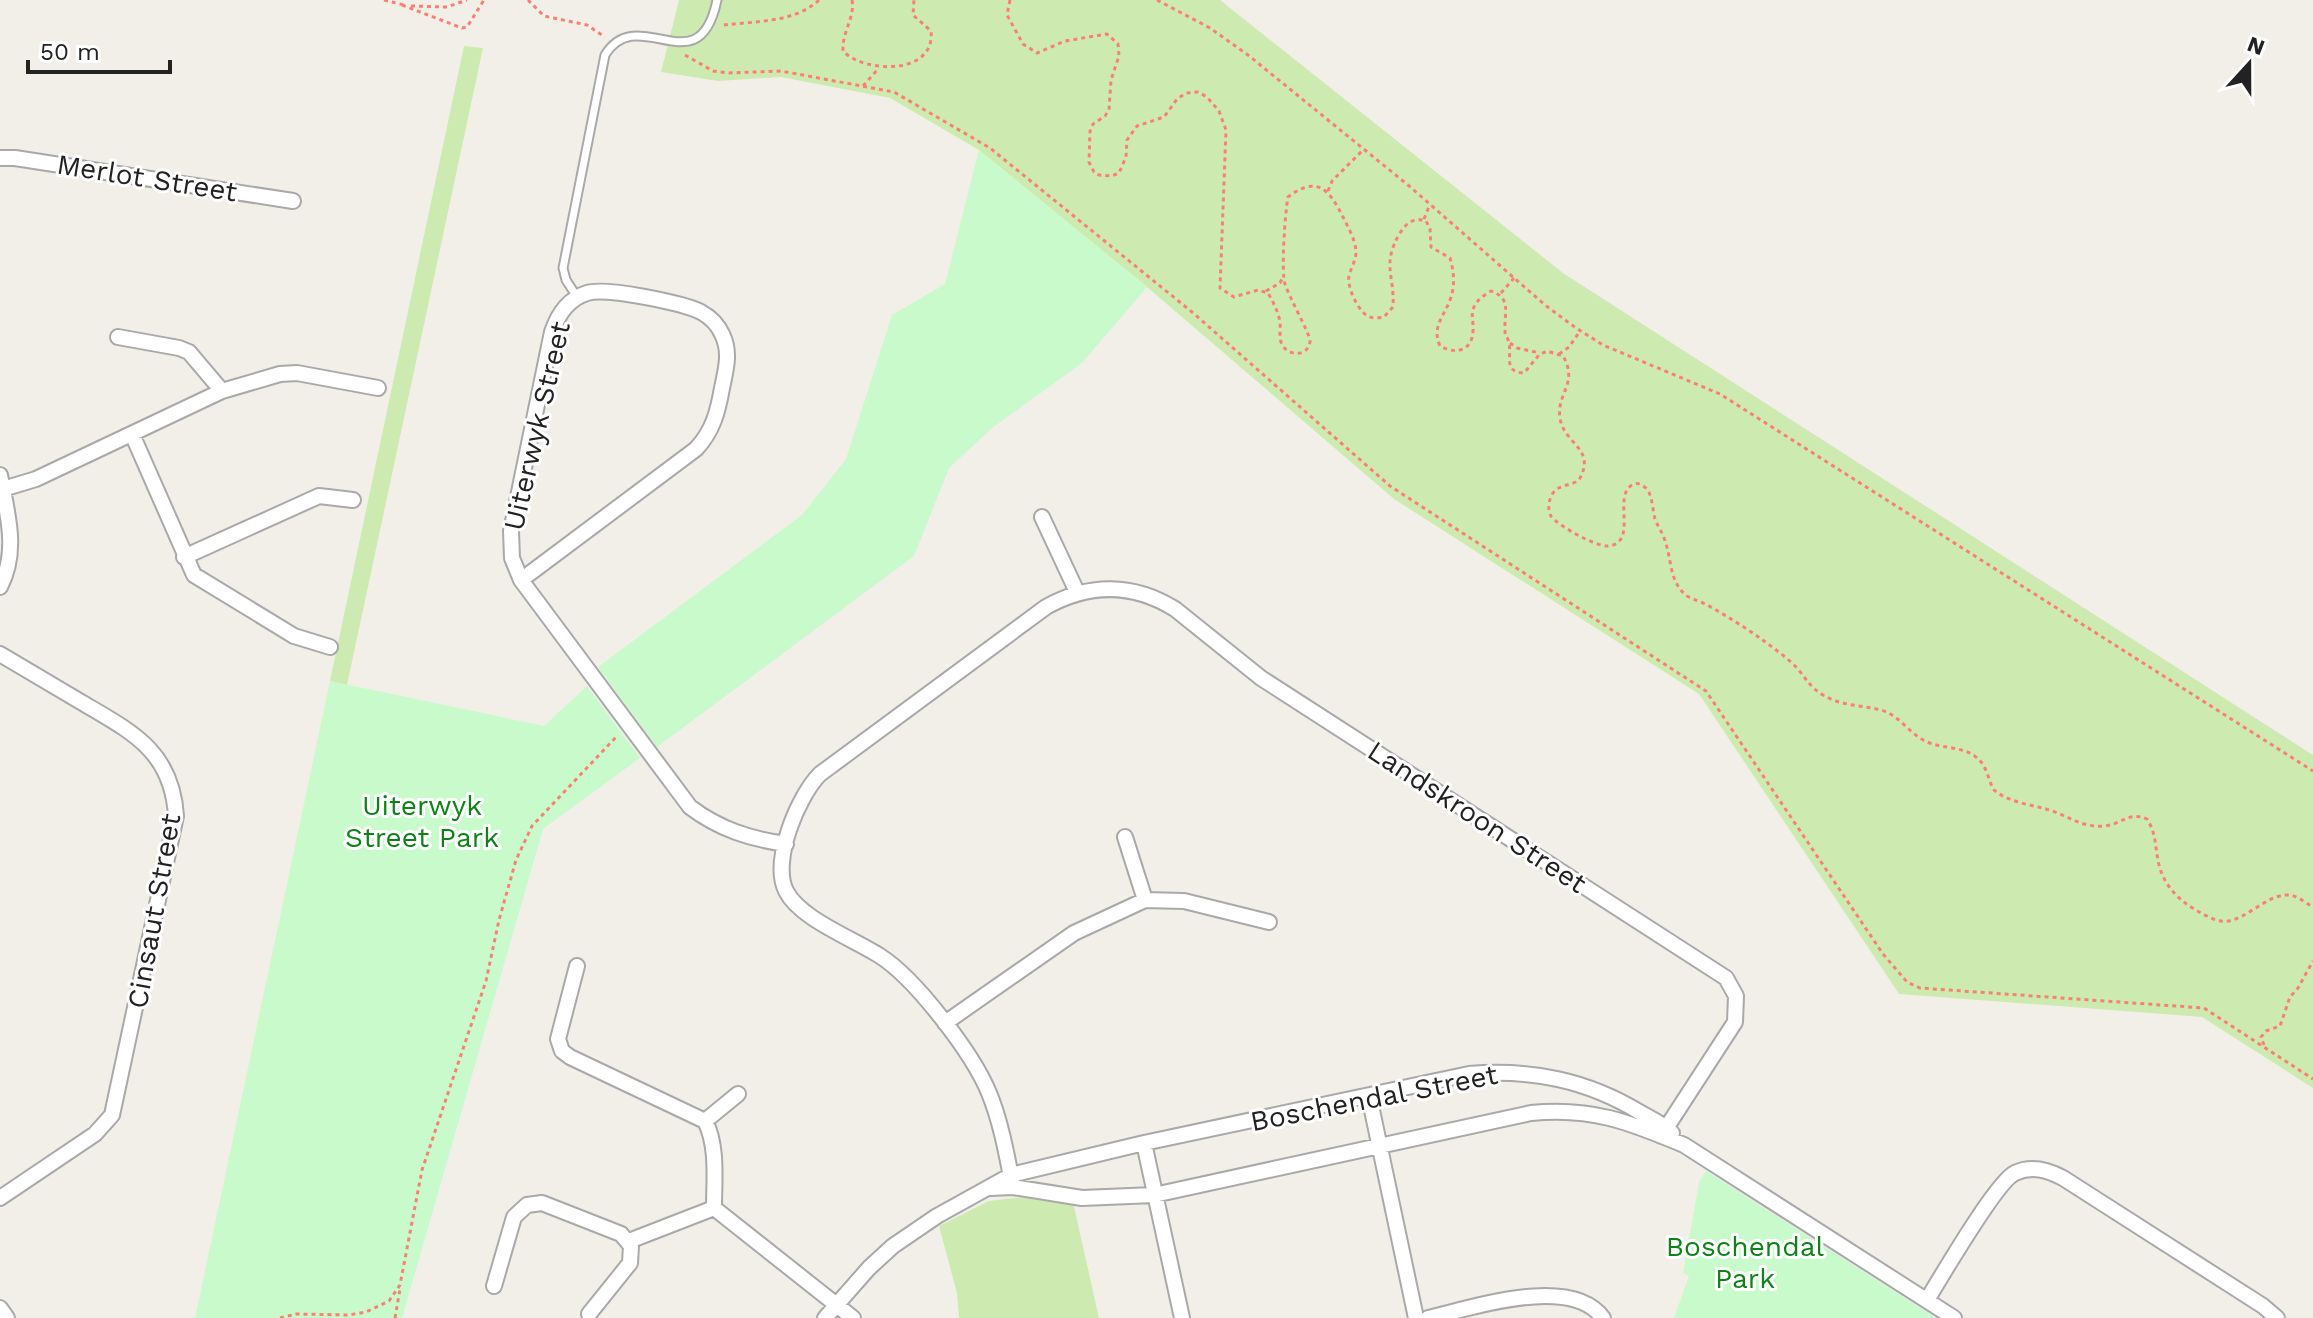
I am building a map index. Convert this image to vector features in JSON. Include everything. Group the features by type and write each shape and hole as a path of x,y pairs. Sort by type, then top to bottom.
{"street":[{"name":"Merlot Street","path":"0,158 293,201"},
{"name":"Uiterwyk Street","path":"521,580 696,449 714,422 727,366 722,333 709,317 700,312 609,291 577,297 561,312 552,332 513,516 511,546 521,580 690,807 718,826 735,833 786,844"},
{"path":"118,337 189,352 222,391"},
{"path":"0,587 10,556 11,535 1,482 36,479 222,391 280,374 297,373 378,388"},
{"path":"132,434 194,575 294,636 330,647"},
{"path":"184,557 319,496 353,500"},
{"path":"1042,517 1077,592"},
{"name":"Landskroon Street","path":"1012,1181 988,1090 945,1023 891,963 792,900 781,871 786,844 803,795 820,774 1046,607 1077,592 1116,588 1162,601 1261,678 1726,978 1736,996 1735,1022 1664,1132"},
{"name":"Cinsaut Street","path":"0,654 140,738 168,775 176,816 112,1115 95,1134 0,1198"},
{"path":"1125,837 1145,900"},
{"path":"945,1023 1074,933 1145,900 1184,901 1269,922"},
{"path":"577,966 558,1039 562,1051 705,1121 710,1131 713,1156 714,1208"},
{"name":"Boschendal Street","path":"825,1318 893,1246 954,1205 990,1188 1144,1143 1469,1074 1515,1072 1566,1079 1603,1092 1954,1318"},
{"path":"705,1121 738,1094"},
{"path":"1369,1096 1416,1318"},
{"name":"Boschendal Street","path":"1012,1181 1082,1198 1154,1195 1531,1113 1553,1111 1617,1118 1664,1132"},
{"path":"1144,1143 1182,1318"},
{"path":"1927,1300 2004,1181 2025,1169 2038,1169 2063,1178 2277,1318"},
{"path":"494,1286 514,1217 527,1205 542,1203 621,1234 629,1241 633,1252 630,1263 589,1314"},
{"path":"629,1241 714,1208"},
{"path":"714,1208 853,1318"},
{"path":"1428,1318 1522,1297 1569,1298 1587,1304 1603,1318"},
{"path":"0,1308 7,1318"}],"lane":[{"path":"577,297 566,280 563,268 605,55 613,44 626,36 692,41 709,28 717,0"}],"path":[{"path":"384,0 462,28 467,27 484,0"},
{"path":"402,5 447,7 467,0"},
{"path":"528,0 544,16 587,25 613,44"},
{"path":"709,28 783,18 803,11 819,0"},
{"path":"852,0 853,15 845,30 843,51 857,62 879,68 908,64 928,50 932,41 931,31 913,15 914,0"},
{"path":"1010,0 1007,15 1023,44 1037,53 1065,41 1095,35 1107,34 1118,44 1119,56 1111,80 1109,110 1093,124 1090,131 1089,162 1099,175 1119,173 1124,166 1127,140 1131,133 1137,126 1164,117 1177,99 1186,93 1198,92 1214,104 1226,130 1220,288 1234,297 1262,291 1280,283 1284,274"},
{"path":"1157,0 1223,37 1364,149 1580,331 1603,345 1720,394 2313,771"},
{"path":"671,41 682,53 713,71 781,71 894,92 990,148 1192,312 1390,486 1706,691 1875,942 1907,982 1920,988 2204,1008 2313,1079"},
{"path":"862,87 879,68"},
{"path":"1328,192 1332,181 1364,149"},
{"path":"1262,291 1268,293 1280,318 1283,348 1295,354 1302,353 1308,348 1310,339 1284,280 1288,197 1299,188 1311,185 1332,195 1357,254 1349,286 1366,315 1374,318 1384,317 1393,307 1389,263 1392,245 1404,226 1423,220"},
{"path":"1423,220 1430,204"},
{"path":"1423,220 1430,229 1431,247 1450,258 1453,267 1452,294 1436,328 1440,346 1450,352 1461,352 1468,346 1473,331 1472,312 1482,296 1491,291 1500,295 1507,310 1505,332 1511,369 1517,373 1529,370 1544,352"},
{"path":"1500,295 1514,278"},
{"path":"1507,340 1517,348 1559,354 1569,347 1580,331"},
{"path":"1559,354 1569,373 1569,383 1559,412 1560,421 1569,440 1583,451 1584,457 1583,474 1579,480 1561,486 1551,496 1548,507 1557,521 1585,541 1613,546 1625,529 1624,495 1630,486 1637,483 1644,486 1649,491 1667,546 1675,582 1693,599 1761,639 1798,670 1813,689 1853,707 1893,715 1925,742 1974,755 1983,763 1993,789 2021,803 2049,810 2080,824 2104,826 2130,816 2147,819 2156,839 2161,875 2183,903 2220,921 2233,920 2283,895 2296,896 2313,907"},
{"path":"395,1318 422,1170 486,981 516,860 532,826 628,724"},
{"path":"2261,1037 2266,1031 2280,1026 2290,997 2313,961"},
{"path":"2243,1033 2261,1037"},
{"path":"2261,1037 2266,1048"},
{"path":"280,1318 296,1314 349,1315 366,1312 389,1301 400,1285"}],"green space":[{"path":"679,0 1220,0 1563,273 2313,755 2313,1088 2202,1017 1899,994 1699,694 1394,499 1147,287 979,150 890,98 781,77 718,81 661,72"},
{"path":"464,46 483,48 347,685 330,681"},
{"path":"979,150 1147,287 1082,363 992,428 949,468 914,556 657,747 598,667 802,515 846,459 892,315 945,284"},
{"name":"Uiterwyk Street Park","path":"330,681 544,726 587,686 640,758 543,829 402,1318 195,1318"},
{"name":"Boschendal Park","path":"1706,1171 1936,1318 1674,1318 1689,1276 1683,1273 1699,1182"},
{"path":"1030,1196 1073,1202 1099,1318 959,1318 957,1293 939,1226 989,1201"}]}
